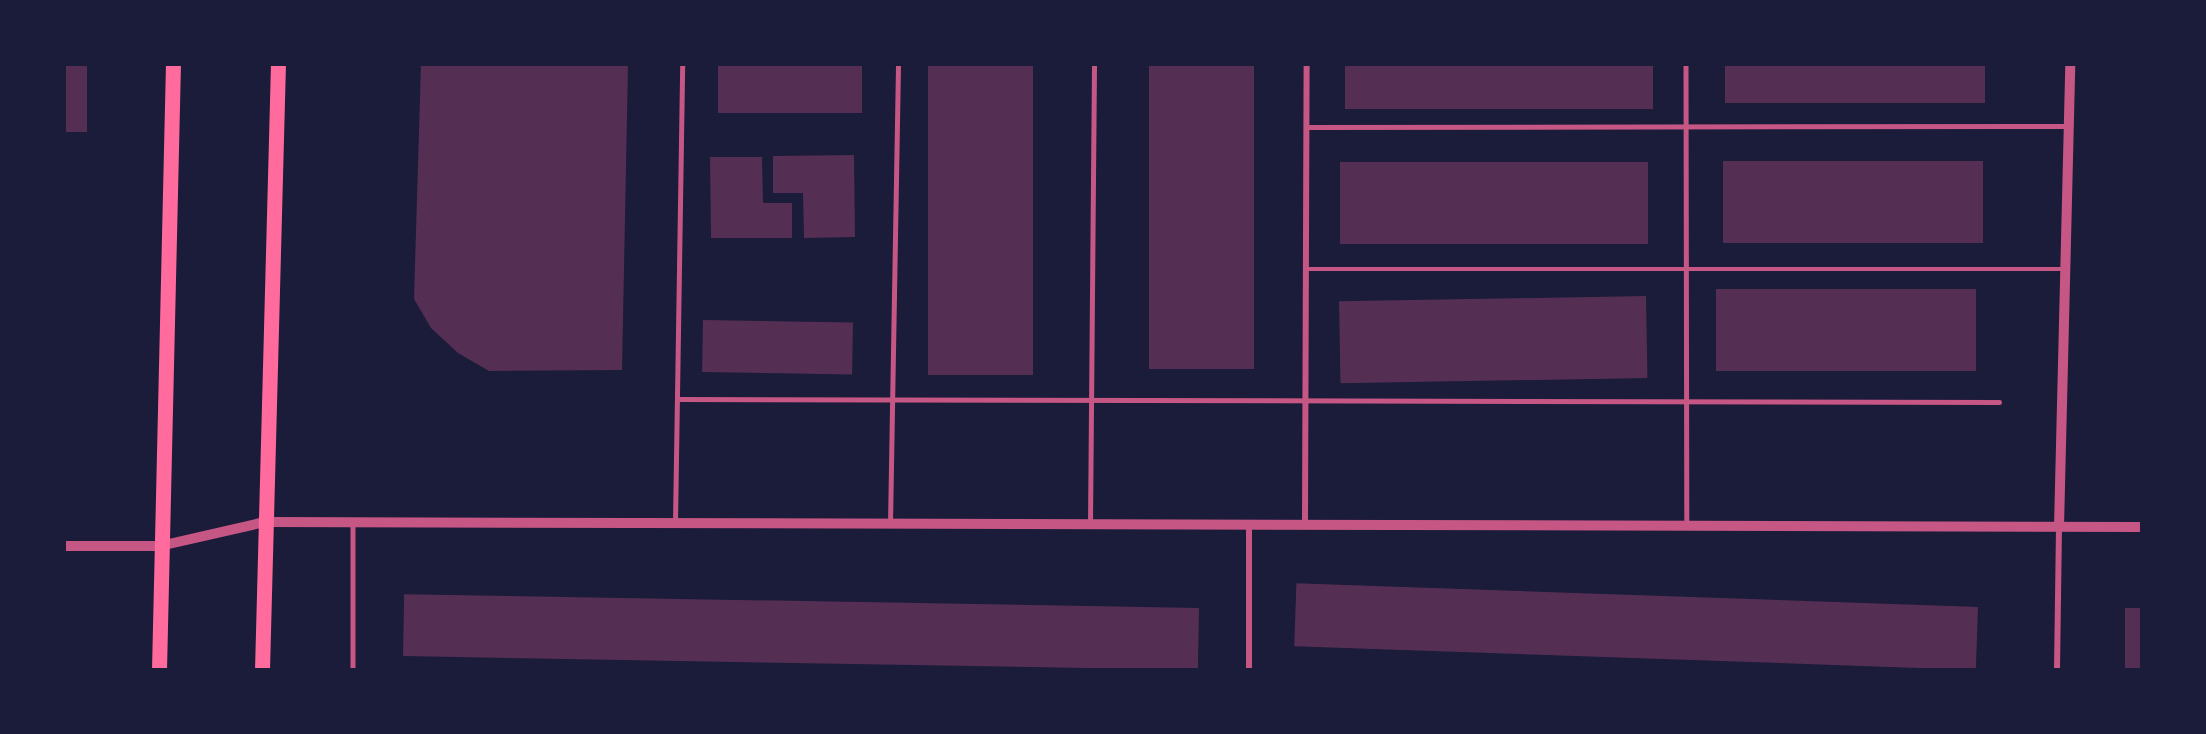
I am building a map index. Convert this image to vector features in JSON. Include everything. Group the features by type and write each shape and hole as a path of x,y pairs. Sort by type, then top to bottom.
{"main road":[{"path":"159,669 160,546 173,64"},
{"path":"262,669 278,64"}],"street":[{"path":"1305,525 1307,64"},
{"path":"2057,669 2070,64"},
{"path":"64,546 160,546 265,522 2142,527"},
{"path":"1249,524 1249,669"}],"lane":[{"path":"675,523 682,64"},
{"path":"891,524 898,64"},
{"path":"1090,524 1094,64"},
{"path":"1686,64 1687,526"},
{"path":"1307,127 2068,126"},
{"path":"1306,269 2065,268"},
{"path":"677,399 1999,402"},
{"path":"353,522 353,669"}],"building":[{"path":"64,64 87,64 87,132 64,132"},
{"path":"421,64 628,64 622,370 489,371 458,353 431,328 414,299"},
{"path":"718,64 862,64 862,113 718,113"},
{"path":"928,64 1033,64 1033,375 928,375"},
{"path":"1149,64 1254,64 1254,369 1149,369"},
{"path":"1345,64 1653,64 1653,109 1345,109"},
{"path":"1725,64 1985,64 1985,103 1725,103"},
{"path":"854,155 855,237 804,238 803,193 773,193 773,156"},
{"path":"710,157 762,157 763,203 792,203 792,238 711,238"},
{"path":"1723,161 1983,161 1983,243 1723,243"},
{"path":"1340,162 1648,162 1648,244 1340,244"},
{"path":"1716,289 1976,289 1976,371 1716,371"},
{"path":"1646,296 1647,378 1340,383 1339,301"},
{"path":"703,320 853,323 852,375 702,372"},
{"path":"1296,583 1978,607 1976,670 1294,646"},
{"path":"404,594 1199,608 1198,670 403,656"},
{"path":"2125,608 2142,608 2142,670 2125,670"}]}
